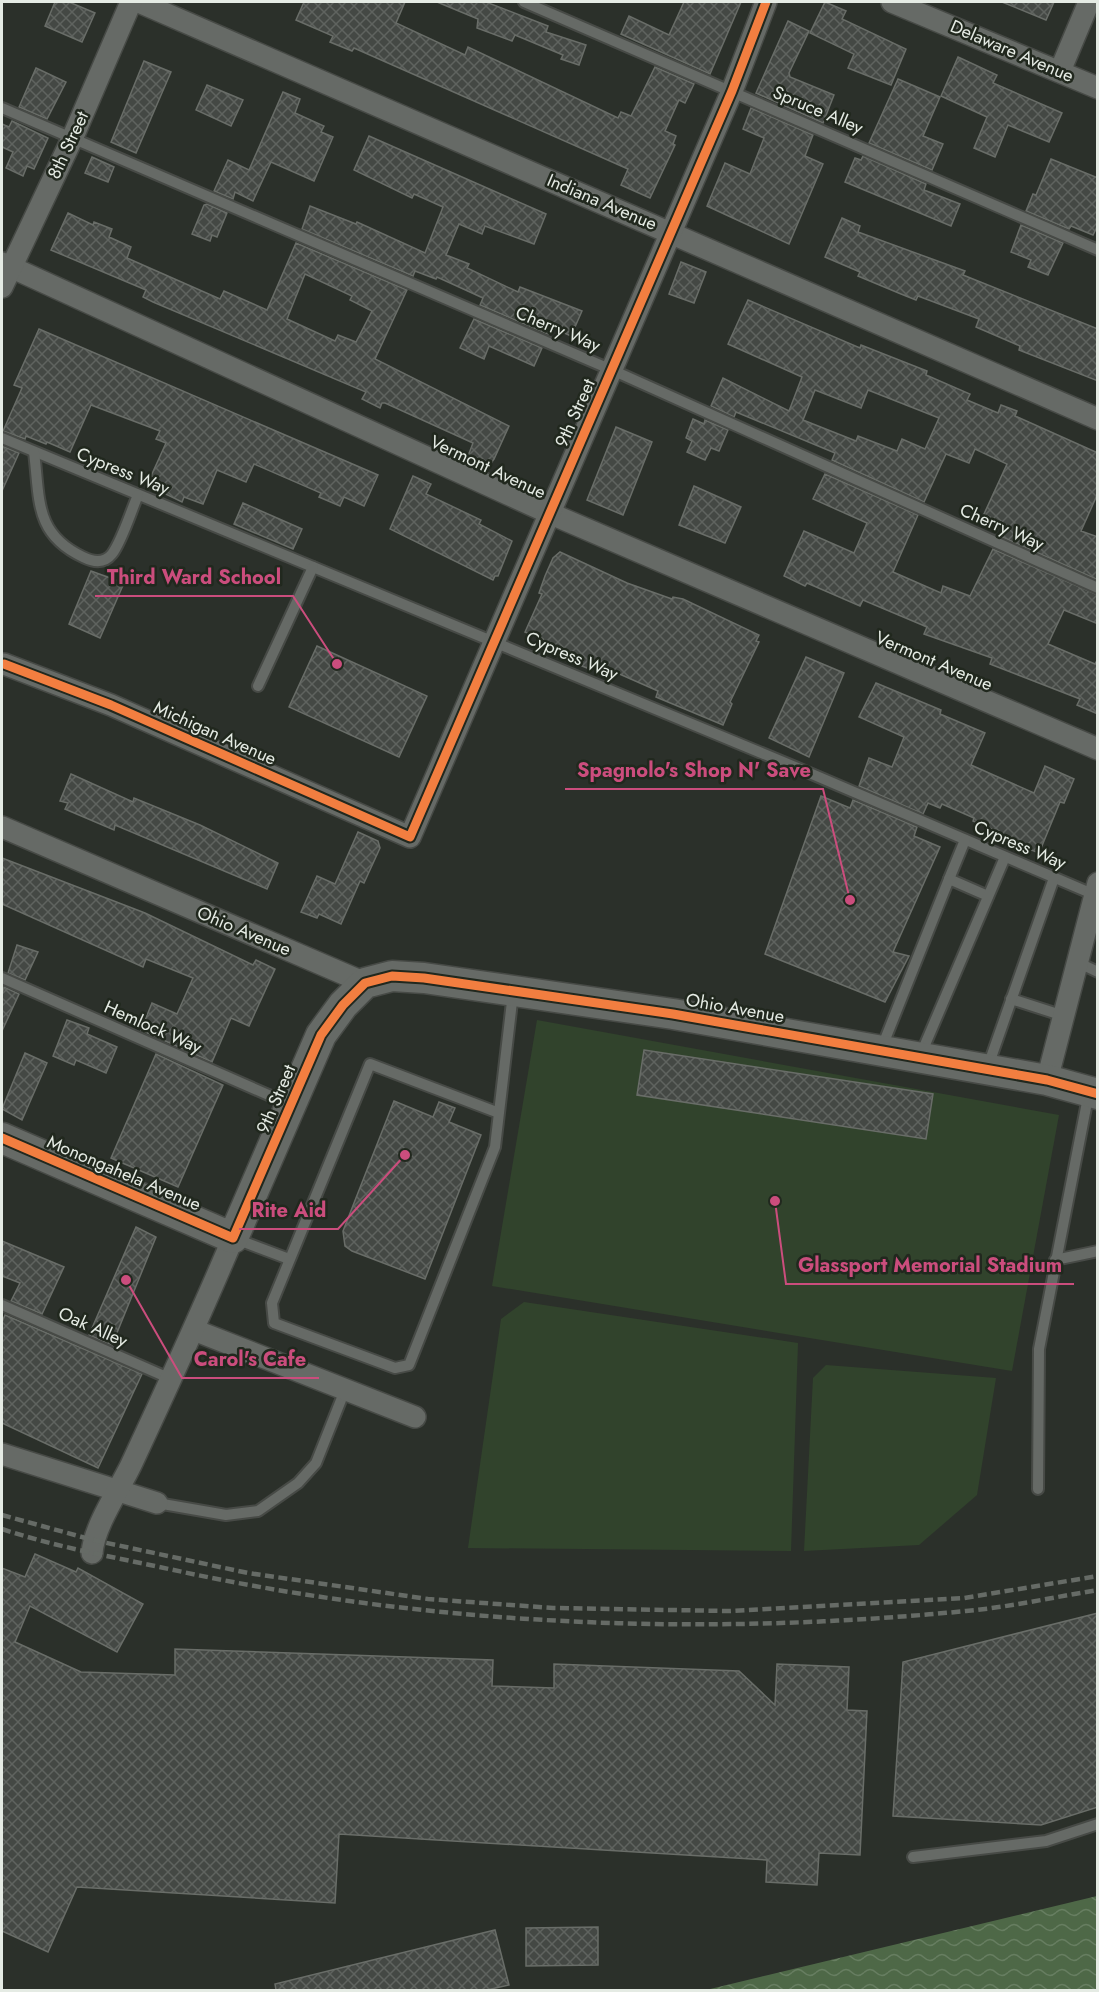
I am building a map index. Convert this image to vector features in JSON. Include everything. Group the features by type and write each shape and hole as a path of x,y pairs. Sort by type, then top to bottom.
{"main road":[{"name":"Ohio Avenue","path":"365,983 392,976 424,978 673,1014 1047,1080 1093,1092"},
{"name":"9th Street","path":"233,1238 321,1035 343,1005 365,983"},
{"name":"Monongahela Avenue","path":"2,1138 233,1238"}],"street":[{"name":"8th Street","path":"2,287 6,265 72,139 131,2"},
{"name":"Indiana Avenue","path":"139,2 1098,418"},
{"name":"9th Street","path":"410,837 612,370 669,231 732,91 766,2"},
{"name":"Delaware Avenue","path":"892,2 1098,88"},
{"path":"1060,71 1089,2"},
{"name":"Vermont Avenue","path":"6,265 549,513 1098,750"},
{"name":"Michigan Avenue","path":"4,664 111,705 410,837"},
{"name":"Ohio Avenue","path":"2,827 365,983"},
{"path":"1047,1080 1096,889"},
{"name":"9th Street","path":"92,1553 93,1540 119,1491 194,1330 233,1238"},
{"path":"194,1330 415,1417"},
{"path":"2,1454 158,1503"}],"lane":[{"name":"Spruce Alley","path":"524,2 1098,249"},
{"name":"Cherry Way","path":"2,108 612,370 1098,588"},
{"name":"Cypress Way","path":"2,438 493,641 1054,878 1096,889"},
{"path":"34,452 42,512 51,536 67,549 91,561 102,561 112,554 138,495"},
{"path":"258,686 313,567"},
{"path":"881,1050 965,840"},
{"path":"920,1057 1005,857"},
{"path":"987,1069 1054,878"},
{"path":"949,879 988,896"},
{"path":"1077,962 1098,972"},
{"name":"Hemlock Way","path":"2,978 292,1106"},
{"path":"499,1113 370,1064 272,1303 274,1323 395,1368 409,1365 415,1355 495,1147 499,1113 513,991"},
{"path":"1011,999 1064,1016"},
{"path":"1038,1489 1039,1349 1054,1260 1093,1092"},
{"path":"233,1238 289,1259"},
{"path":"1054,1260 1098,1251"},
{"name":"Oak Alley","path":"2,1305 171,1379"},
{"path":"158,1503 226,1515 258,1511 298,1484 316,1463 345,1390"},
{"path":"913,1857 1046,1841 1098,1824"}],"shaded area":[{"path":"537,1020 1059,1115 1012,1371 492,1286"},
{"path":"524,1302 798,1343 791,1551 468,1548 501,1319"},
{"path":"826,1365 996,1378 977,1495 919,1545 804,1551 813,1378"}],"water":[{"path":"1097,1896 1097,1990 706,1990"}],"building":[{"path":"55,2 69,2 95,13 82,42 45,26"},
{"path":"304,2 405,2 396,23 465,55 468,47 618,118 621,112 631,116 655,67 694,84 685,103 679,100 665,131 676,136 673,144 675,145 650,198 621,185 628,169 354,48 352,51 330,42 333,36 296,20"},
{"path":"437,2 486,2 548,26 546,32 586,45 579,65 561,59 563,55 515,35 512,41 477,28 478,19"},
{"path":"684,2 741,2 710,74 621,34 629,16 669,35"},
{"path":"825,2 846,11 842,19 906,49 891,85 848,68 854,54 810,33"},
{"path":"1002,2 1054,2 1046,20"},
{"path":"788,21 809,31 789,73 790,77 834,95 823,123 756,93"},
{"path":"958,57 997,75 993,83 1062,113 1049,142 1008,125 995,157 974,148 987,117 941,96"},
{"path":"144,61 171,72 136,153 111,142"},
{"path":"36,68 66,82 47,119 19,107"},
{"path":"898,79 940,97 923,136 943,144 932,170 869,143"},
{"path":"207,85 243,100 231,126 196,110"},
{"path":"283,92 300,99 295,113 324,126 321,132 333,137 314,181 271,162 253,201 235,192 233,199 214,191 228,160 249,170"},
{"path":"751,108 813,135 805,156 823,164 789,244 707,206 725,163 750,174 764,138 743,129"},
{"path":"12,121 48,138 34,169 27,166 23,176 6,168 13,152 2,147 2,124 9,127"},
{"path":"369,136 546,214 534,244 485,226 482,234 459,224 446,255 469,264 467,268 518,292 520,287 582,311 571,336 551,327 548,334 480,305 483,298 437,277 436,279 415,271 413,276 302,229 310,206 356,224 357,222 425,253 443,207 414,194 412,198 354,170"},
{"path":"863,156 926,184 924,190 960,204 951,226 845,182 855,158 861,160"},
{"path":"92,157 114,167 108,182 85,173"},
{"path":"1051,159 1098,178 1098,225 1093,235 1071,226 1069,229 1026,211 1033,194 1036,195"},
{"path":"207,204 227,213 217,237 212,235 210,241 192,234 204,205"},
{"path":"68,213 93,225 94,222 112,229 109,237 131,247 127,258 220,299 224,291 267,310 296,243 407,290 375,359 509,426 489,466 468,456 473,443 385,403 382,403 380,408 362,399 366,392 153,302 143,297 146,290 51,250","holes":["305,274 352,296 350,300 372,311 356,342 338,335 335,341 287,319"]},
{"path":"842,218 860,226 858,232 965,271 963,275 1098,329 1098,381 1019,350 1020,346 976,327 979,319 918,296 916,300 901,294 858,276 860,272 825,257"},
{"path":"1021,225 1063,243 1048,275 1028,267 1031,260 1011,252"},
{"path":"681,262 706,272 694,303 669,294"},
{"path":"748,300 860,348 861,345 927,371 926,375 970,394 967,400 998,413 1001,405 1017,411 1015,416 1098,453 1098,493 1081,531 1098,537 1098,580 1000,536 1005,525 984,514 1007,464 975,449 969,463 946,454 924,502 832,460 835,453 736,412 734,417 711,406 723,378 789,411 802,377 728,344","holes":["815,390 861,408 868,390 939,418 925,449 902,439 897,451 858,436 856,441 803,420"]},
{"path":"474,319 542,348 534,366 489,346 484,359 460,348"},
{"path":"39,329 378,475 364,506 344,497 340,506 319,497 321,493 254,464 246,482 217,470 203,504 184,497 182,502 147,485 166,443 156,439 160,431 91,405 70,452 47,442 46,444 26,436 25,439 3,431 22,388 14,385"},
{"path":"693,419 704,424 705,420 728,430 719,451 711,448 705,460 687,452 692,441 686,438"},
{"path":"616,427 652,442 623,515 587,500"},
{"path":"2,446 19,453 2,491"},
{"path":"825,474 918,515 893,572 941,593 943,586 970,596 993,549 1098,595 1098,624 1064,610 1048,644 1095,664 1098,659 1098,714 1077,705 1080,699 990,664 992,658 924,634 927,627 863,600 860,606 807,583 805,586 784,576 804,531 854,553 867,523 813,499"},
{"path":"413,476 431,484 426,494 481,520 479,524 512,541 498,576 495,576 493,580 390,529"},
{"path":"694,486 741,507 725,543 679,525"},
{"path":"243,503 302,529 293,549 234,524"},
{"path":"560,552 627,583 672,599 673,597 683,599 759,635 756,641 759,642 730,702 732,704 723,725 656,697 658,691 590,661 587,668 567,660 551,651 554,644 525,632 542,594 539,593 545,576 553,558"},
{"path":"91,571 124,583 100,638 69,624"},
{"path":"317,646 427,696 399,757 289,707"},
{"path":"806,657 844,673 809,757 769,738"},
{"path":"876,683 941,710 940,714 985,733 971,765 1034,793 1045,766 1074,779 1064,803 1060,802 1039,853 1016,844 1017,840 973,821 974,818 942,804 940,808 928,803 923,814 859,786 869,758 892,767 904,737 859,717"},
{"path":"71,774 133,802 134,798 200,825 278,863 267,889 115,825 114,830 65,809 68,803 60,801"},
{"path":"821,796 850,808 853,800 917,827 914,836 940,847 893,952 909,956 885,1002 765,954"},
{"path":"358,832 378,841 380,848 364,883 360,881 341,924 319,914 317,918 301,912 317,876 335,884"},
{"path":"2,858 145,913 253,965 256,960 275,969 249,1026 231,1018 212,1062 141,1030 152,1003 177,1014 193,978 146,959 143,967 2,904"},
{"path":"17,945 38,952 25,980 8,973"},
{"path":"4,987 19,994 2,1031 2,994"},
{"path":"67,1020 89,1028 87,1034 117,1047 106,1073 76,1060 74,1065 53,1056"},
{"path":"644,1050 933,1094 926,1139 637,1095"},
{"path":"25,1053 47,1063 22,1120 2,1109"},
{"path":"156,1054 223,1085 178,1187 111,1158"},
{"path":"394,1101 433,1117 439,1102 455,1108 449,1122 481,1135 425,1279 352,1251 345,1246 343,1231"},
{"path":"136,1227 156,1237 112,1345 89,1335"},
{"path":"2,1241 64,1267 42,1314 11,1301 20,1283 2,1276"},
{"path":"5,1315 142,1374 98,1468 2,1423 2,1322"},
{"path":"35,1554 76,1572 78,1568 143,1604 117,1652 30,1606 15,1642 81,1672 175,1675 175,1649 493,1660 492,1686 554,1688 554,1664 739,1671 775,1705 777,1664 849,1667 847,1710 867,1711 860,1855 819,1853 817,1885 766,1882 767,1860 339,1834 335,1903 77,1887 48,1952 2,1931 2,1568 25,1577"},
{"path":"1098,1613 1098,1807 1041,1825 893,1816 903,1662"},
{"path":"598,1927 598,1965 526,1966 526,1928"},
{"path":"495,1930 509,1985 487,1990 276,1990 275,1984"}],"railway":[{"path":"2,1515 93,1540 248,1573 428,1599 553,1608 729,1611 964,1598 1098,1576"},
{"path":"2,1529 85,1551 267,1588 366,1603 466,1614 566,1621 666,1624 866,1619 982,1609 1098,1590"}],"cycle path":[{"path":"4,664 111,705 410,837 732,91 766,2"},
{"path":"2,1138 233,1238 321,1035 343,1005 365,983 392,976 424,978 673,1014 1047,1080 1098,1094"}],"place":[{"name":"Third Ward School","path":"337,664"},
{"name":"Spagnolo's Shop N' Save","path":"850,900"},
{"name":"Rite Aid","path":"405,1155"},
{"name":"Glassport Memorial Stadium","path":"775,1201"},
{"name":"Carol's Cafe","path":"126,1280"}]}
